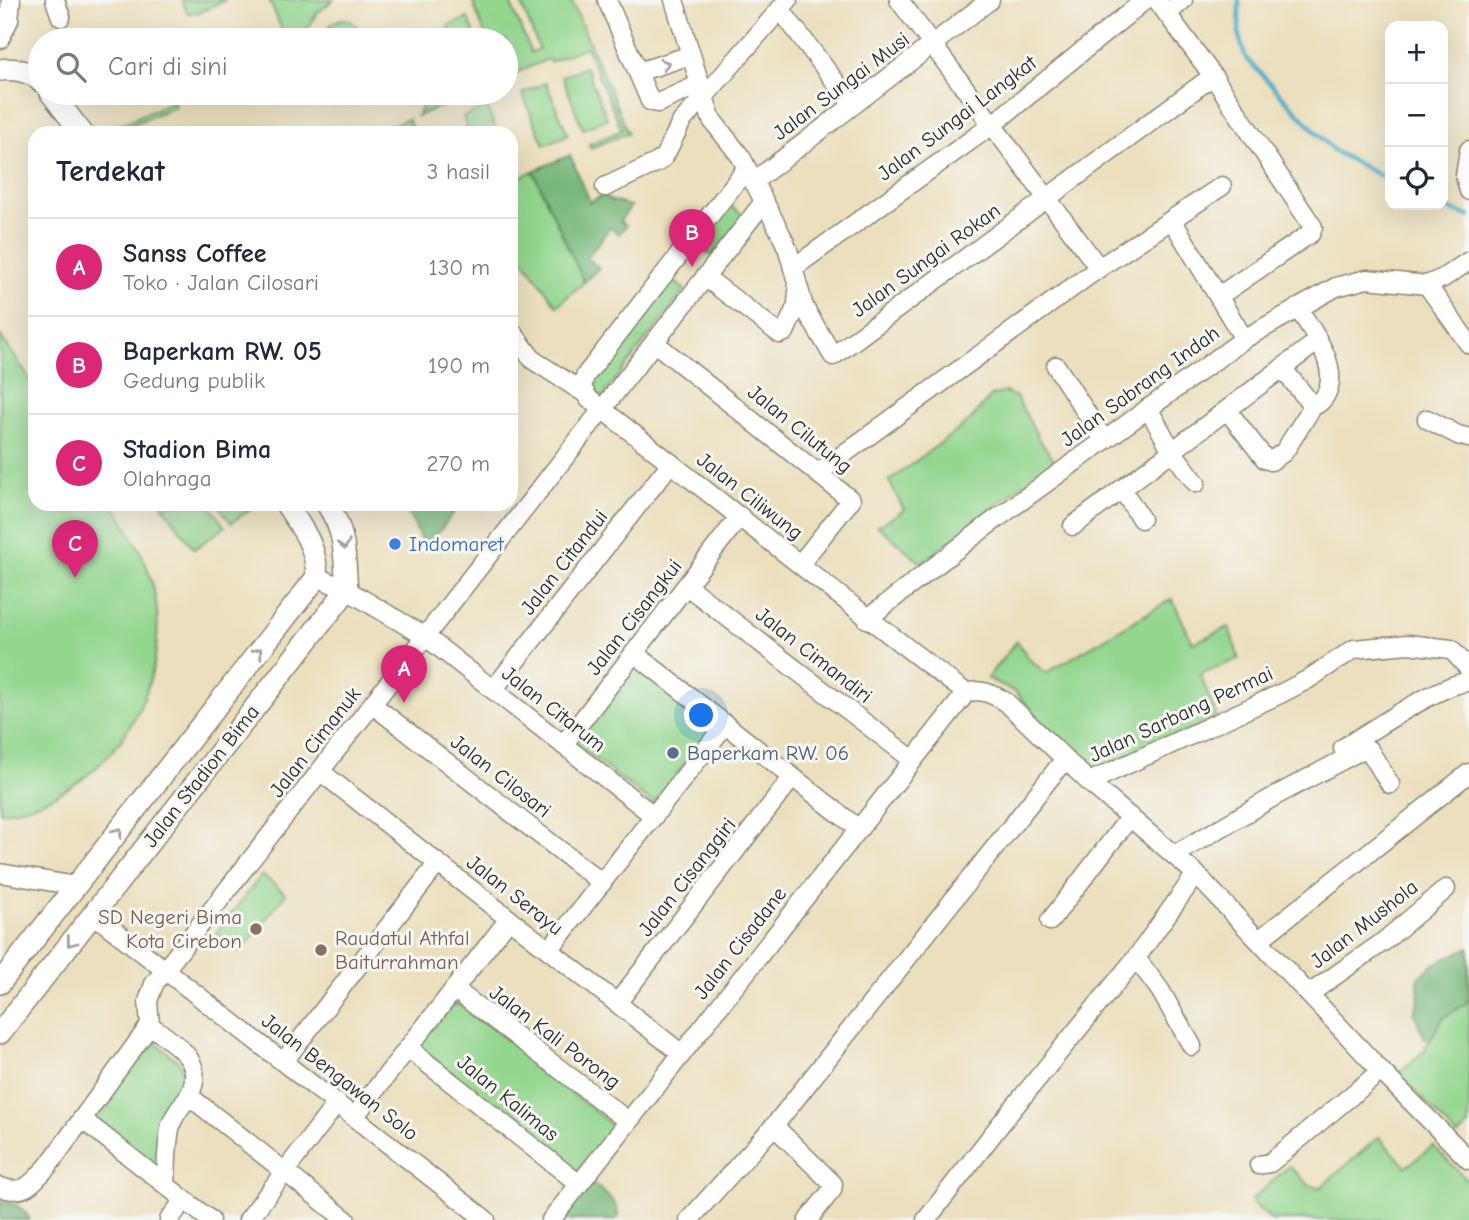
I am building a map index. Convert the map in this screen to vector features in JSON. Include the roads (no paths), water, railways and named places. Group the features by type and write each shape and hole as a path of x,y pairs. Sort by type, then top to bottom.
{"street":[{"path":"0,38 9,20 11,0"},
{"path":"55,0 61,18"},
{"path":"607,0 650,101 702,90"},
{"name":"Jalan Sungai Rokan","path":"674,0 712,120 735,148 750,175 788,250 804,307 833,356 1213,76"},
{"path":"899,0 1099,268"},
{"name":"Jalan Sungai Musi","path":"750,175 853,105 990,0"},
{"name":"Jalan Sungai Langkat","path":"793,268 992,125 1145,0"},
{"path":"1183,0 1162,7 1213,76 1313,227 1311,233 1219,296"},
{"path":"605,187 659,162 664,157 682,121 702,90 784,5 853,105"},
{"path":"638,72 691,55"},
{"path":"0,70 8,68 28,74"},
{"path":"59,105 72,126"},
{"path":"1469,150 1465,176 1469,191"},
{"path":"586,394 582,383 585,376 750,175"},
{"path":"819,472 1099,268 1222,186"},
{"name":"Jalan Cimanuk","path":"150,1025 148,1011 154,984 763,203"},
{"path":"1172,220 1244,339"},
{"path":"1469,261 1427,285 1469,344"},
{"path":"705,277 780,334 785,332 797,305 798,291"},
{"name":"Jalan Sabrang Indah","path":"867,619 938,563 1244,339 1336,287 1360,280 1427,285"},
{"path":"1227,410 1265,459 1271,461 1284,452 1312,405 1321,402 1329,389 1330,369 1318,341 1298,308"},
{"path":"518,340 533,360 586,394 603,410"},
{"path":"1073,526 1318,341"},
{"name":"Jalan Cilutung","path":"655,343 851,500 800,564"},
{"path":"1056,366 1104,440"},
{"path":"1282,368 1312,405"},
{"path":"1148,408 1172,451 1196,483"},
{"name":"Jalan Ciliwung","path":"603,410 867,619 966,693"},
{"path":"1427,419 1458,436 1469,438"},
{"name":"Jalan Citandui","path":"493,690 671,463"},
{"path":"1122,489 1141,519"},
{"path":"291,511 310,541 316,559 317,577"},
{"path":"331,511 340,525 343,537 347,590"},
{"name":"Jalan Cisangkui","path":"563,745 740,516"},
{"name":"Jalan Citarum","path":"317,577 347,590 426,638 654,816"},
{"name":"Jalan Stadion Bima","path":"0,983 317,577"},
{"name":"Jalan Cimandiri","path":"687,586 913,760"},
{"name":"Jalan Stadion Bima","path":"0,1032 347,590"},
{"name":"Jalan Sarbang Permai","path":"1089,782 1293,687 1354,649 1408,644 1451,649 1469,669"},
{"path":"634,653 859,829"},
{"path":"1275,796 1305,770 1441,688 1469,681"},
{"path":"966,693 984,692 1006,702 1089,782 1196,874 1381,1071 1469,1160"},
{"name":"Jalan Cisadane","path":"551,1220 966,693"},
{"name":"Jalan Cilosari","path":"373,705 602,883"},
{"path":"549,950 724,726"},
{"path":"1174,855 1275,796 1365,748 1369,750 1390,784"},
{"path":"689,1220 774,1126 1065,759"},
{"name":"Jalan Serayu","path":"321,772 681,1054"},
{"path":"1259,940 1469,773"},
{"name":"Jalan Cisanggiri","path":"617,1003 792,778"},
{"path":"1049,921 1130,817"},
{"path":"284,1061 438,863"},
{"path":"0,873 76,886 113,888"},
{"path":"926,1220 1136,958 1196,874"},
{"name":"Jalan Mushola","path":"1309,994 1383,942 1446,889"},
{"name":"Jalan Bengawan Solo","path":"93,914 483,1219"},
{"path":"354,1116 509,919"},
{"path":"1136,958 1167,1000 1192,1045"},
{"name":"Jalan Kali Porong","path":"454,989 628,1121"},
{"path":"0,1187 12,1191 23,1190 33,1182 150,1025 184,1051 190,1058 194,1076 188,1096 172,1123 166,1184"},
{"name":"Jalan Kalimas","path":"408,1048 579,1184"},
{"path":"1259,1165 1270,1163 1381,1071"},
{"path":"188,1096 346,1220"},
{"path":"248,1220 337,1103"},
{"path":"82,1119 210,1220"},
{"path":"774,1126 833,1184 832,1190 808,1220"},
{"path":"169,1220 184,1200"}],"waterway":[{"path":"1239,0 1239,36 1246,58 1334,151 1385,178"},
{"path":"1448,209 1469,216"}],"place":[{"name":"Baperkam RW. 05","path":"692,267"},
{"name":"Indomaret","path":"395,544"},
{"name":"Stadion Bima","path":"75,578"},
{"name":"Sanss Coffee","path":"404,703"},
{"name":"Baperkam RW. 06","path":"673,753"},
{"name":"SD Negeri Bima Kota Cirebon","path":"256,929"},
{"name":"Raudatul Athfal Baiturrahman","path":"321,950"}]}
